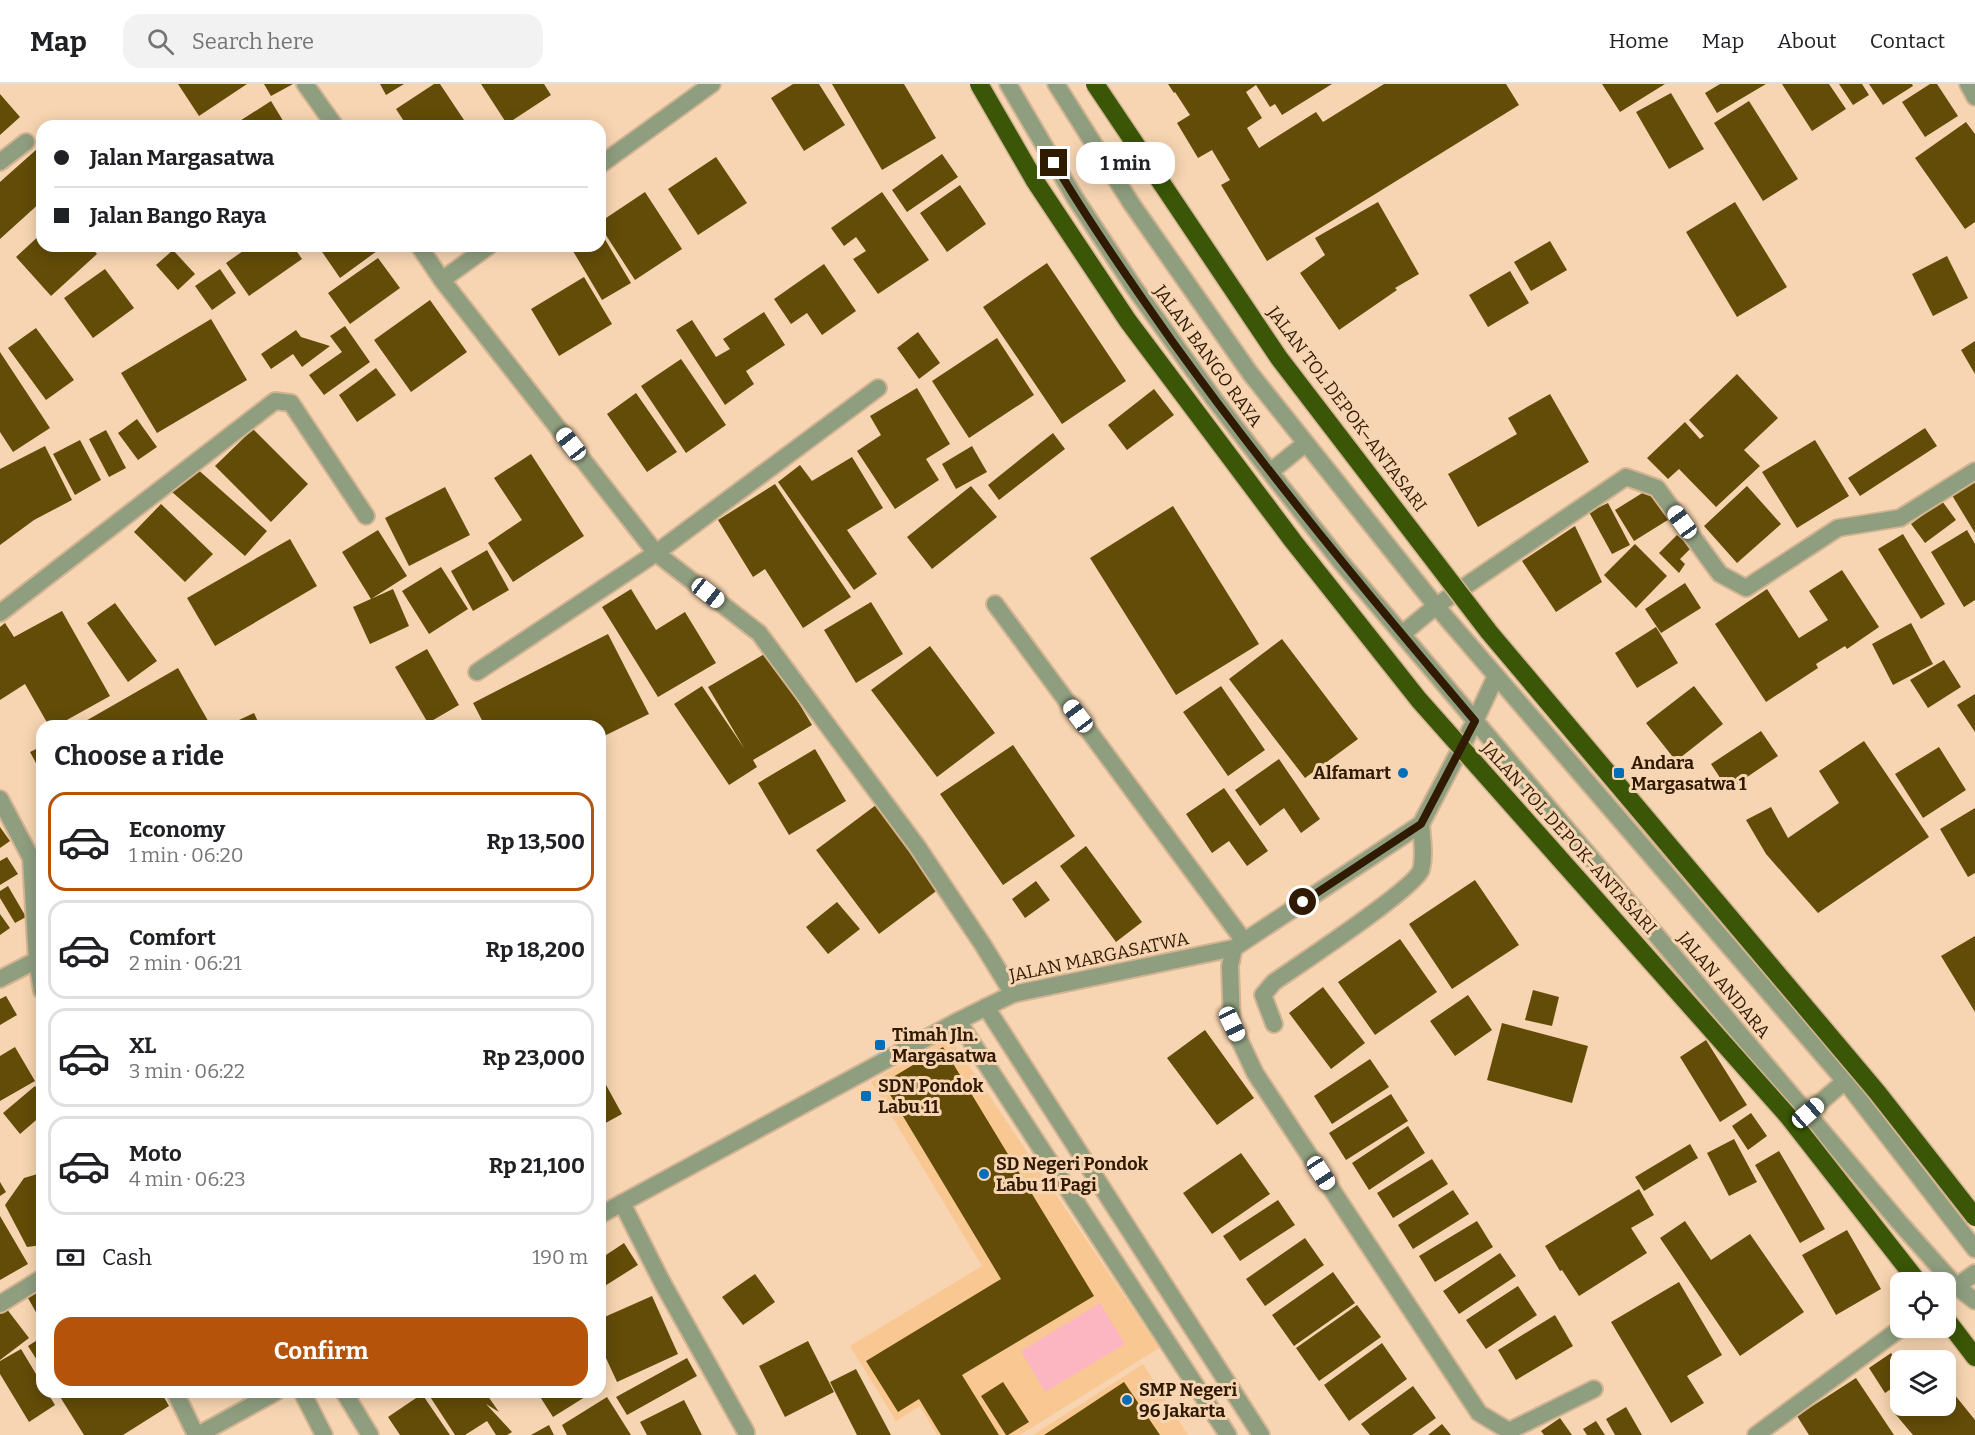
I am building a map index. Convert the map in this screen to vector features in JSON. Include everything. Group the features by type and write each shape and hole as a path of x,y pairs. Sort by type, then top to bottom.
{"highway":[{"name":"JALAN TOL DEPOK–ANTASARI","path":"979,84 1035,181 1128,321 1300,551 1419,700 1788,1116 1910,1272"},
{"name":"JALAN TOL DEPOK–ANTASARI","path":"1095,84 1279,358 1489,632 1869,1083 1975,1217"},
{"path":"1956,1331 1975,1357"}],"street":[{"path":"305,84 331,120"},
{"path":"606,161 712,84"},
{"name":"JALAN BANGO RAYA","path":"1008,84 1075,198 1214,399 1340,561 1402,634"},
{"name":"JALAN BANGO RAYA","path":"1056,84 1131,203 1250,373 1436,606"},
{"path":"1968,84 1975,97"},
{"path":"0,162 26,142"},
{"path":"423,252 442,280 656,553 759,633 917,846 1013,994"},
{"path":"442,280 481,252"},
{"path":"477,672 656,553 878,388"},
{"path":"0,613 275,401 291,403 366,516"},
{"path":"1270,472 1306,443"},
{"path":"1402,634 1436,606 1626,477 1657,488 1720,574 1746,588 1838,528 1900,518 1975,471"},
{"path":"994,604 1239,944 1230,966 1232,1024 1255,1073 1479,1413 1509,1431 1594,1389"},
{"name":"JALAN ANDARA","path":"1436,606 1845,1081 1975,1249"},
{"name":"JALAN ANDARA","path":"1402,634 1808,1113 1899,1222 1937,1272"},
{"name":"JALAN MARGASATWA","path":"606,1212 958,1021 1013,994 1239,944 1421,824 1496,676"},
{"path":"0,799 31,858 36,943"},
{"path":"1274,1024 1263,995 1274,982 1392,899 1420,872 1424,851 1421,824"},
{"path":"0,979 36,961"},
{"path":"986,1007 1261,1435"},
{"path":"958,1021 1228,1435"},
{"path":"1808,1113 1845,1081"},
{"path":"622,1203 662,1282 746,1435"},
{"path":"1956,1287 1975,1274"},
{"path":"1135,1293 1159,1277"},
{"path":"0,1304 36,1282"},
{"name":"JALAN ANDARA","path":"1956,1292 1975,1301"},
{"path":"1756,1435 1890,1336"},
{"path":"1204,1399 1228,1384"},
{"path":"178,1398 197,1435 265,1398"},
{"path":"305,1398 324,1435"},
{"path":"348,1398 370,1435"}],"shaded area":[{"name":"SD Negeri Pondok Labu 11 Pagi","path":"949,1036 1159,1348 1020,1435 937,1435 920,1406 896,1421 850,1346 982,1266 871,1082"},
{"path":"1100,1303 1125,1344 1045,1392 1021,1351"},
{"name":"SMP Negeri 96 Jakarta","path":"1143,1364 1188,1435 1033,1435"}],"building":[{"path":"178,84 247,84 199,116"},
{"path":"264,84 293,84 271,96"},
{"path":"380,84 404,84 386,95"},
{"path":"434,84 440,84 464,120 403,120 396,109"},
{"path":"481,84 544,84 551,95 513,120 504,120"},
{"path":"793,84 819,84 845,125 804,151 771,98"},
{"path":"832,84 904,84 936,138 882,170"},
{"path":"1168,84 1332,84 1282,115 1275,104 1270,107 1256,85 1246,92 1262,118 1247,128 1259,148 1316,112 1323,122 1384,84 1506,84 1519,105 1267,261 1221,185 1230,180 1212,150 1198,158 1177,123 1190,115"},
{"path":"1602,84 1665,84 1620,112"},
{"path":"1720,84 1766,84 1717,113 1705,93"},
{"path":"1782,84 1829,84 1846,109 1812,131"},
{"path":"1839,84 1862,84 1869,95 1853,105"},
{"path":"1869,84 1912,84 1913,86 1883,105"},
{"path":"1930,84 1937,84 1958,116 1925,137 1902,102"},
{"path":"1671,93 1704,149 1669,169 1636,112"},
{"path":"0,94 20,117 0,135"},
{"path":"271,101 283,120 241,120"},
{"path":"1749,101 1798,179 1763,201 1714,123"},
{"path":"1966,122 1975,134 1975,222 1965,229 1915,158"},
{"path":"36,150 36,206 0,239 0,182"},
{"path":"942,154 958,177 907,212 892,190"},
{"path":"716,157 747,203 698,235 668,189"},
{"path":"960,185 986,224 947,252 920,213"},
{"path":"645,192 682,249 635,280 606,235 606,218"},
{"path":"882,192 929,260 878,294 853,259 866,251 856,237 844,246 831,228"},
{"path":"1378,202 1419,274 1395,288 1397,290 1339,330 1300,273 1325,255 1315,238"},
{"path":"1735,202 1787,287 1737,317 1686,232"},
{"path":"36,239 36,252 95,252 97,254 51,296 16,257"},
{"path":"606,241 631,283 602,300 574,252 606,252"},
{"path":"1550,241 1567,270 1531,291 1514,262"},
{"path":"171,252 175,252 195,274 178,290 156,265"},
{"path":"242,252 297,252 302,259 249,296 226,263"},
{"path":"322,252 376,252 340,278"},
{"path":"1947,256 1968,298 1933,316 1912,274"},
{"path":"378,258 400,288 350,324 328,293"},
{"path":"1047,263 1126,381 1062,424 983,307"},
{"path":"824,264 856,311 822,335 807,313 791,324 774,299"},
{"path":"105,269 134,308 93,338 64,298"},
{"path":"220,269 236,293 212,310 195,286"},
{"path":"1510,271 1529,303 1488,327 1469,295"},
{"path":"584,277 612,324 559,356 531,309"},
{"path":"430,300 467,352 411,392 374,340"},
{"path":"764,312 785,345 746,371 754,384 725,405 676,330 692,320 716,357 730,349 723,339"},
{"path":"211,319 247,380 157,433 121,373"},
{"path":"345,326 370,362 324,395 309,375 342,352 330,336"},
{"path":"36,328 74,380 46,400 8,348"},
{"path":"296,330 301,337 330,346 302,367 293,354 271,369 261,354"},
{"path":"918,332 940,363 919,379 897,348"},
{"path":"997,338 1034,395 969,438 932,381"},
{"path":"1975,341 1975,374 1961,350"},
{"path":"0,352 50,428 13,452 0,432"},
{"path":"681,359 726,425 686,453 641,386"},
{"path":"376,368 396,395 357,422 339,395"},
{"path":"1737,374 1778,418 1744,450 1760,466 1716,507 1679,469 1668,479 1647,458 1685,422 1700,439 1704,436 1689,420"},
{"path":"917,388 950,444 926,459 939,480 895,509 857,451 881,435 870,416"},
{"path":"1154,389 1174,415 1127,450 1108,425"},
{"path":"636,393 677,452 647,472 607,414"},
{"path":"1550,394 1589,462 1478,527 1448,474 1517,434 1508,418"},
{"path":"137,419 157,447 138,460 118,433"},
{"path":"1925,428 1937,446 1860,496 1848,478"},
{"path":"253,429 308,484 271,522 215,466"},
{"path":"106,430 126,468 109,477 89,439"},
{"path":"1053,433 1065,449 999,500 988,485"},
{"path":"80,440 101,480 75,495 53,454"},
{"path":"1815,440 1849,496 1797,528 1762,472"},
{"path":"45,446 72,500 34,520 0,545 0,469"},
{"path":"972,446 987,472 956,489 942,464"},
{"path":"531,454 584,536 513,582 488,543 522,520 494,478"},
{"path":"852,457 883,508 847,530 877,574 854,590 778,482 800,465 812,481"},
{"path":"195,467 267,531 245,556 172,492"},
{"path":"1975,477 1975,533 1950,492"},
{"path":"775,484 851,597 803,628 765,569 753,577 718,520"},
{"path":"971,486 997,517 932,569 907,537"},
{"path":"1747,486 1781,524 1737,563 1704,526"},
{"path":"445,487 470,535 409,566 385,518"},
{"path":"1652,487 1671,518 1634,541 1615,510"},
{"path":"1942,501 1956,520 1925,543 1911,524"},
{"path":"1608,503 1630,545 1612,554 1589,512"},
{"path":"161,504 213,554 185,582 134,532"},
{"path":"1173,506 1259,644 1176,695 1090,558"},
{"path":"1575,526 1602,582 1556,612 1522,561"},
{"path":"378,530 407,576 371,599 342,552"},
{"path":"1967,530 1975,544 1975,600 1964,607 1931,552"},
{"path":"1903,534 1945,604 1921,619 1878,549"},
{"path":"1677,535 1691,548 1680,559 1685,564 1679,573 1659,553"},
{"path":"290,539 317,586 215,646 187,598"},
{"path":"1635,544 1667,576 1636,608 1604,575"},
{"path":"487,550 509,590 473,611 451,571"},
{"path":"441,567 468,609 429,634 402,591"},
{"path":"1842,570 1879,627 1847,649 1845,646 1816,664 1818,668 1766,702 1715,624 1767,589 1799,638 1828,620 1809,591"},
{"path":"1685,583 1701,608 1661,633 1645,609"},
{"path":"393,589 409,626 370,644 353,607"},
{"path":"631,589 656,630 685,612 716,663 658,697 602,607"},
{"path":"871,602 903,654 856,683 824,630"},
{"path":"115,603 157,661 128,682 87,623"},
{"path":"62,611 110,696 67,720 46,720 25,684 0,700 0,627 5,623 14,637"},
{"path":"1911,623 1933,664 1893,685 1872,644"},
{"path":"1656,627 1678,663 1637,688 1615,653"},
{"path":"608,634 649,714 606,735 606,720 482,720 473,703"},
{"path":"1282,639 1358,739 1305,778 1229,679"},
{"path":"930,646 995,733 937,777 871,690"},
{"path":"427,649 459,705 433,720 426,720 395,667"},
{"path":"768,652 812,725 753,760 757,767 729,785 674,704 702,686 744,748 708,687"},
{"path":"1944,660 1961,687 1928,708 1910,680"},
{"path":"178,668 208,720 87,720"},
{"path":"1221,686 1265,750 1228,776 1183,712"},
{"path":"1694,686 1723,724 1676,761 1646,723"},
{"path":"1975,694 1975,732 1957,705"},
{"path":"254,713 257,720 239,720"},
{"path":"1761,731 1778,756 1728,790 1711,764"},
{"path":"1864,741 1929,837 1818,913 1766,854 1746,820 1771,807 1788,838 1839,803 1819,771"},
{"path":"1013,745 1075,836 1003,885 940,794"},
{"path":"1939,747 1966,790 1923,818 1895,774"},
{"path":"36,749 36,763 30,752"},
{"path":"815,749 846,801 789,835 758,783"},
{"path":"1279,759 1320,819 1301,833 1284,808 1260,826 1235,790"},
{"path":"1224,788 1268,851 1247,866 1229,841 1212,853 1186,814"},
{"path":"876,805 939,889 879,934 816,850"},
{"path":"1975,808 1975,873 1968,877 1940,829"},
{"path":"0,827 10,841 0,848"},
{"path":"1086,846 1142,922 1116,942 1060,866"},
{"path":"7,857 18,874 0,885 0,861"},
{"path":"1475,880 1519,945 1452,989 1409,924"},
{"path":"1036,881 1050,900 1025,918 1012,899"},
{"path":"8,886 26,917 15,923 0,898 0,891"},
{"path":"837,902 860,929 828,954 806,927"},
{"path":"0,914 10,928 0,935"},
{"path":"1975,936 1975,1012 1941,956"},
{"path":"1400,939 1437,992 1375,1035 1338,982"},
{"path":"1323,987 1365,1043 1331,1069 1289,1013"},
{"path":"1533,990 1559,997 1552,1026 1525,1020"},
{"path":"1468,995 1492,1030 1455,1056 1430,1021"},
{"path":"6,996 17,1015 0,1025 0,999"},
{"path":"1502,1023 1588,1046 1572,1103 1487,1080"},
{"path":"1205,1030 1254,1098 1217,1125 1167,1058"},
{"path":"1706,1040 1747,1105 1720,1122 1680,1057"},
{"path":"15,1047 35,1081 0,1101 0,1056"},
{"path":"943,1047 1094,1296 962,1375 999,1435 941,1435 919,1399 898,1412 866,1361 1001,1279 883,1083"},
{"path":"1370,1059 1389,1087 1332,1124 1314,1096"},
{"path":"606,1085 622,1114 606,1123"},
{"path":"36,1087 36,1120 20,1134 3,1113"},
{"path":"1391,1094 1408,1121 1346,1160 1329,1133"},
{"path":"1751,1113 1767,1136 1748,1150 1732,1126"},
{"path":"1408,1126 1425,1153 1369,1190 1352,1163"},
{"path":"1734,1139 1757,1182 1729,1196 1707,1153"},
{"path":"1690,1144 1698,1158 1644,1191 1635,1177"},
{"path":"1779,1151 1825,1229 1800,1243 1755,1165"},
{"path":"1241,1153 1270,1194 1212,1234 1183,1193"},
{"path":"1432,1159 1448,1184 1393,1218 1377,1193"},
{"path":"36,1174 36,1246 27,1247 5,1205 24,1178"},
{"path":"0,1182 6,1192 0,1196"},
{"path":"1639,1189 1654,1215 1631,1228 1647,1253 1579,1296 1545,1246"},
{"path":"1453,1190 1469,1214 1413,1249 1398,1225"},
{"path":"1278,1200 1295,1225 1240,1261 1223,1236"},
{"path":"0,1216 28,1264 0,1280"},
{"path":"1477,1221 1493,1247 1435,1282 1419,1256"},
{"path":"1685,1221 1711,1260 1750,1234 1804,1312 1740,1356 1660,1238"},
{"path":"1847,1230 1881,1289 1836,1315 1802,1255"},
{"path":"1305,1238 1324,1265 1265,1306 1246,1279"},
{"path":"624,1243 638,1265 606,1285 606,1255"},
{"path":"1500,1253 1516,1276 1459,1314 1443,1291"},
{"path":"1333,1272 1355,1303 1294,1346 1272,1315"},
{"path":"755,1274 775,1302 743,1325 722,1297"},
{"path":"1679,1282 1722,1355 1687,1376 1704,1403 1671,1423 1611,1322"},
{"path":"1518,1286 1537,1315 1486,1349 1466,1320"},
{"path":"36,1293 36,1312 28,1298"},
{"path":"652,1296 678,1354 617,1382 606,1358 606,1316"},
{"path":"1357,1305 1381,1337 1319,1381 1296,1348"},
{"path":"6,1308 29,1338 0,1360 0,1312"},
{"path":"1555,1315 1573,1346 1516,1380 1498,1350"},
{"path":"36,1341 36,1359 28,1346"},
{"path":"808,1341 834,1392 785,1417 759,1366"},
{"path":"1382,1343 1407,1379 1349,1421 1324,1385"},
{"path":"21,1349 36,1374 36,1398 51,1398 55,1405 29,1422 0,1374 0,1361"},
{"path":"1890,1354 1890,1390 1885,1393 1869,1368"},
{"path":"687,1358 697,1376 627,1415 616,1397"},
{"path":"856,1369 891,1435 857,1435 830,1382"},
{"path":"1856,1378 1894,1435 1809,1435 1797,1416"},
{"path":"1003,1382 1029,1422 1008,1435 981,1396"},
{"path":"1124,1382 1160,1435 1044,1435"},
{"path":"1413,1386 1436,1418 1412,1435 1370,1435 1361,1424"},
{"path":"1956,1396 1975,1420 1975,1435 1913,1435 1897,1416 1956,1416"},
{"path":"61,1398 164,1398 169,1406 123,1435 84,1435"},
{"path":"416,1398 425,1398 450,1435 400,1435 388,1417"},
{"path":"431,1398 489,1398 499,1412 486,1404 512,1432 507,1435 496,1435 487,1421 465,1435 455,1435"},
{"path":"541,1398 583,1398 553,1417"},
{"path":"606,1398 631,1435 567,1435 562,1425"},
{"path":"684,1400 702,1435 647,1435 640,1422"},
{"path":"1626,1407 1642,1435 1615,1435 1606,1419"},
{"path":"1560,1418 1572,1435 1544,1435 1541,1431"},
{"path":"1596,1421 1605,1435 1587,1435 1583,1429"},
{"path":"1442,1424 1451,1435 1428,1435"},
{"path":"549,1425 554,1435 531,1435"}],"place":[{"name":"Alfamart","path":"1403,773"},
{"name":"Andara Margasatwa 1","path":"1619,773"},
{"name":"Timah Jln. Margasatwa","path":"880,1045"},
{"name":"SDN Pondok Labu 11","path":"866,1096"},
{"name":"SD Negeri Pondok Labu 11 Pagi","path":"984,1174"},
{"name":"SMP Negeri 96 Jakarta","path":"1127,1400"}],"route":[{"path":"1054,163 1133,285 1214,399 1340,561 1475,721 1421,824 1303,902"}]}
